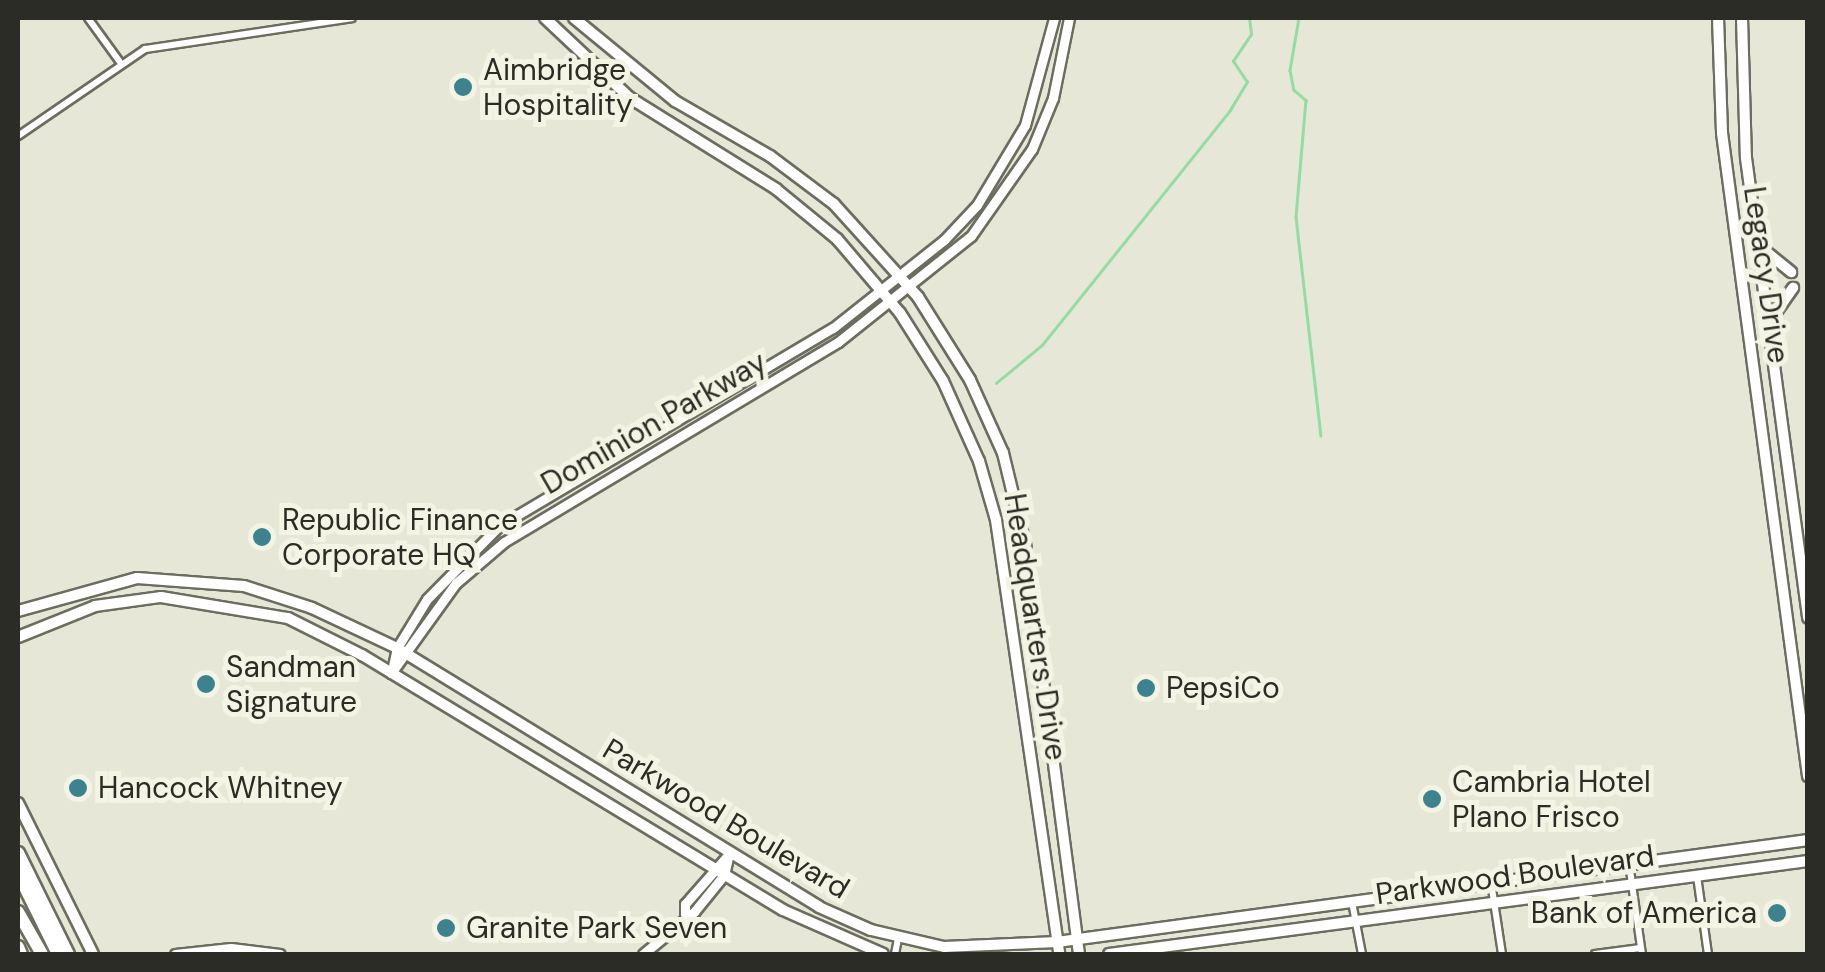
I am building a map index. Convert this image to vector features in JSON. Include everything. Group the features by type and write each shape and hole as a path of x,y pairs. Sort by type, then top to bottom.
{"highway":[{"path":"18,854 68,954"},
{"path":"18,873 58,954"},
{"path":"18,912 42,954"},
{"path":"18,947 21,954"}],"main road":[{"name":"Headquarters Drive","path":"545,18 612,83 664,122 791,200 880,288 958,410 994,512 1059,954"},
{"name":"Headquarters Drive","path":"574,18 676,101 816,189 909,285 970,380 1012,485 1079,954"},
{"name":"Legacy Drive","path":"1718,18 1720,117 1808,776"},
{"name":"Legacy Drive","path":"1742,18 1742,104 1807,608"},
{"path":"664,122 676,101"},
{"path":"1758,244 1792,272"},
{"path":"1768,328 1776,306 1793,288"},
{"path":"1794,524 1808,542"},
{"name":"Parkwood Boulevard","path":"18,611 88,586 137,578 215,581 312,608 397,648 819,906 898,939 975,949 1057,942 1808,840"},
{"path":"213,602 215,581"},
{"path":"88,586 94,606"},
{"name":"Parkwood Boulevard","path":"18,637 94,606 161,597 213,602 288,618 391,673 809,925 883,954"},
{"path":"562,778 575,758"},
{"path":"18,804 93,954"},
{"name":"Parkwood Boulevard","path":"1109,954 1808,860"},
{"path":"1231,918 1234,938"}],"street":[{"path":"88,18 120,62"},
{"path":"18,136 120,62 165,43 352,18"},
{"name":"Dominion Parkway","path":"391,673 397,648 470,550 537,502 833,328 944,240 1004,165 1042,77 1054,18"},
{"name":"Dominion Parkway","path":"391,673 409,656 450,591 480,562 539,520 750,396 890,301 971,236 1032,149 1053,98 1069,18"},
{"path":"742,383 750,396"},
{"path":"470,550 480,562"},
{"path":"643,954 685,914 712,868 729,853"},
{"path":"685,914 694,912 724,875 729,853"},
{"path":"1595,954 1641,952 1628,864"},
{"path":"1697,876 1708,954"},
{"path":"1491,882 1502,954"},
{"path":"1357,901 1362,954"},
{"path":"894,954 898,939"},
{"path":"175,954 280,954"}],"waterway":[{"path":"996,383 1042,345 1230,110 1247,82 1233,61 1251,34 1249,18"},
{"path":"1299,18 1290,70 1294,90 1306,100 1296,217 1321,436"}],"place":[{"name":"Aimbridge Hospitality","path":"463,87"},
{"name":"Republic Finance Corporate HQ","path":"262,537"},
{"name":"Sandman Signature","path":"206,684"},
{"name":"PepsiCo","path":"1146,688"},
{"name":"Hancock Whitney","path":"78,788"},
{"name":"Cambria Hotel Plano Frisco","path":"1432,799"},
{"name":"Bank of America","path":"1777,913"},
{"name":"Granite Park Seven","path":"446,928"}]}
